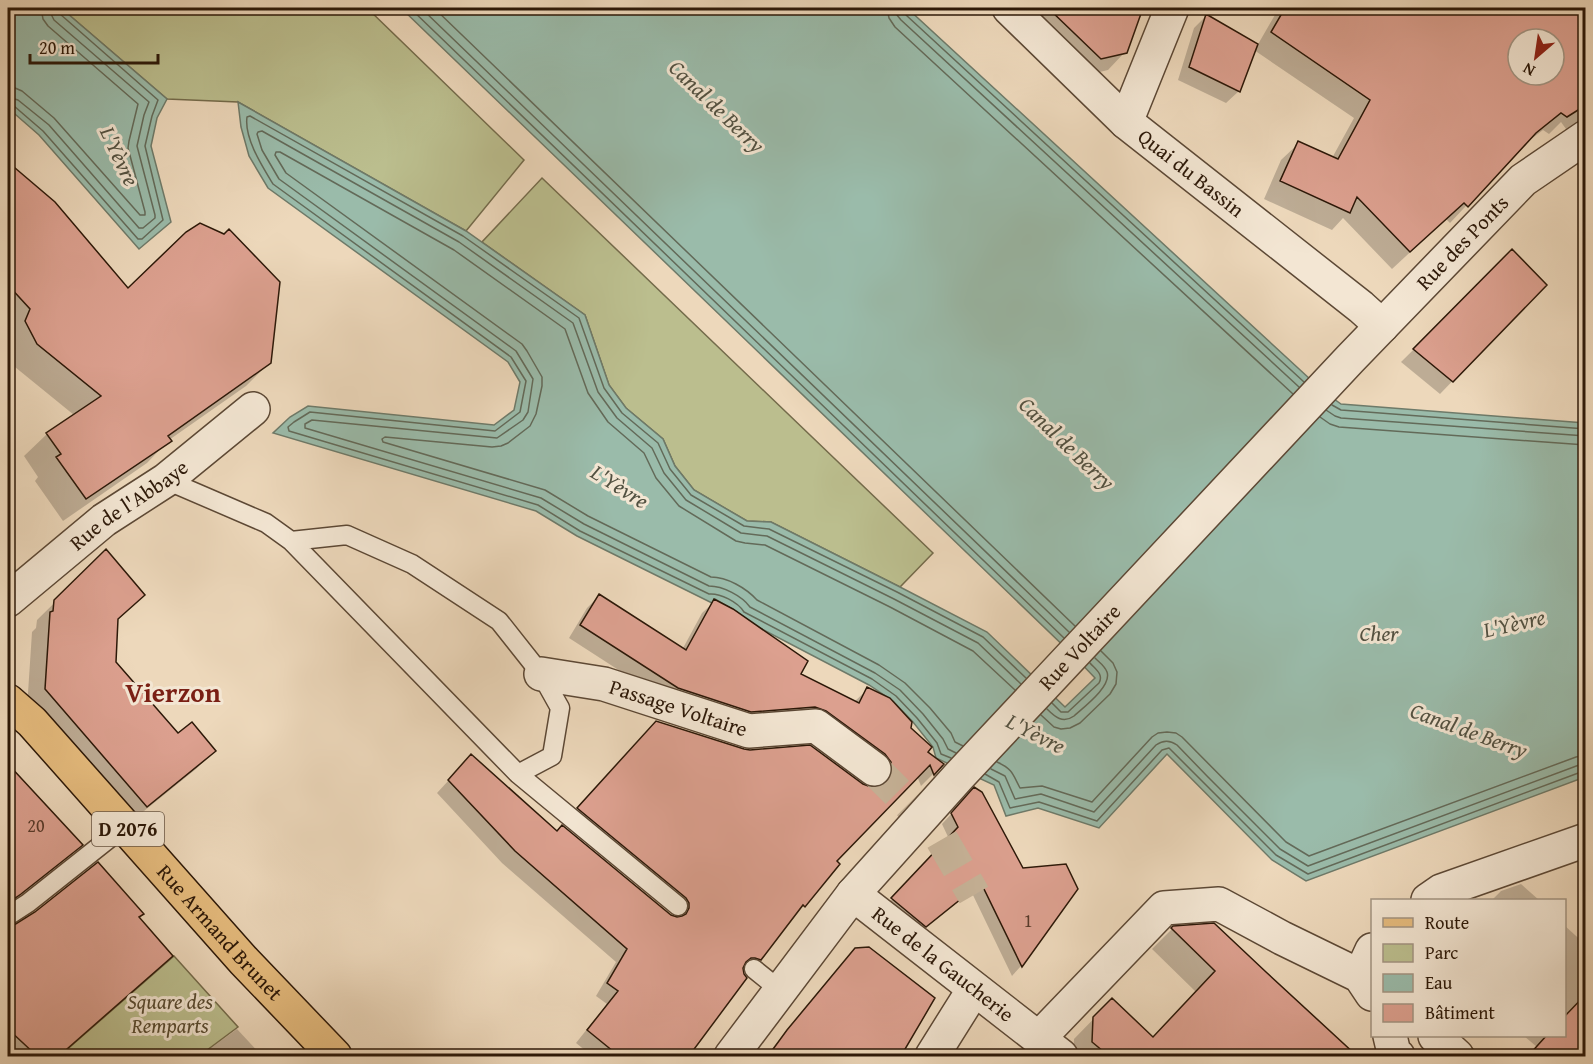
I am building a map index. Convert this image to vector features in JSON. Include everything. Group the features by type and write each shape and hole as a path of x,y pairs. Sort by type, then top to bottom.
{"main road":[{"name":"Rue Armand Brunet","path":"8,700 32,722 244,961 335,1056"}],"street":[{"name":"Quai du Bassin","path":"1009,8 1126,122 1382,326"},
{"path":"1126,122 1172,8"},
{"name":"Rue des Ponts","path":"1350,359 1523,180 1586,137"},
{"name":"Rue Voltaire","path":"731,1056 853,894 959,776 1350,359"},
{"name":"Rue de l'Abbaye","path":"8,600 104,520 165,480 253,409"},
{"name":"Passage Voltaire","path":"541,674 604,684 749,731 816,726 874,770"},
{"path":"1429,899 1441,891 1583,843"},
{"name":"Rue de la Gaucherie","path":"853,894 1050,1047"},
{"path":"1050,1047 1164,908 1219,904 1282,938 1368,973"},
{"path":"932,1056 974,989"},
{"path":"1390,1037 1394,1053 1398,1056"},
{"path":"1437,1037 1457,1056"}],"lane":[{"path":"165,480 266,523 291,541 518,774 678,906"},
{"path":"291,541 347,535 412,564 499,621 541,674 560,708 552,756 518,774"},
{"path":"8,916 28,903 125,826"},
{"path":"754,969 780,990"}],"green space":[{"path":"61,8 367,8 524,160 466,231 238,102 167,99"},
{"path":"542,178 933,553 900,587 771,522 747,521 694,490 675,466 663,439 626,408 609,385 585,315 482,242"},
{"name":"Square des Remparts","path":"174,956 238,1027 199,1056 67,1056 63,1053"}],"water":[{"name":"L'Yèvre","path":"8,8 61,8 167,99 157,118 151,146 171,222 139,249 39,135 8,108"},
{"path":"401,8 907,8 1323,391 1341,404 1585,423 1585,777 1306,881 1272,860 1167,754 1099,828 1038,808 1006,816 994,785 936,758 933,747 893,701 869,685 735,615 737,612 715,599 712,603 577,536 536,511 273,433 290,417 308,406 494,425 514,410 520,382 508,362 268,188 249,156 241,127 238,102 466,231 585,315 609,385 626,408 663,439 675,466 694,490 747,521 771,522 987,632 1065,707 1095,678"}],"building":[{"path":"1048,8 1143,8 1127,53 1101,59"},
{"path":"1285,8 1586,8 1586,105 1567,117 1561,113 1536,133 1468,207 1464,203 1410,252 1357,197 1350,213 1280,181 1298,141 1338,159 1370,100 1271,32"},
{"path":"1206,14 1258,44 1240,92 1189,67"},
{"path":"8,162 55,202 128,288 186,232 200,223 224,234 229,229 280,282 271,363 168,436 172,441 86,499 56,457 61,454 46,433 101,396 37,344 25,321 30,309 8,285"},
{"path":"1512,249 1547,285 1453,382 1413,349"},
{"path":"106,549 145,595 118,619 116,662 178,733 192,722 216,751 147,807 45,689 50,612 53,611 54,600"},
{"path":"599,594 686,650 714,599 733,609 808,661 801,674 859,703 867,687 890,698 912,722 911,728 932,747 928,752 944,764 934,775 930,765 837,861 840,864 805,907 803,905 761,960 751,958 746,962 743,968 747,978 689,1056 619,1056 587,1030 618,991 607,983 627,949 515,851 448,780 471,754 557,831 562,825 671,915 677,917 686,914 689,908 686,898 577,808 656,721 750,750 810,745 863,784 871,787 881,786 889,781 892,772 891,762 885,754 826,711 815,707 751,712 678,688 580,625"},
{"path":"8,764 83,845 8,903"},
{"path":"974,787 982,792 1023,868 1066,864 1078,889 1022,967 981,883 926,927 891,898 958,827 951,813"},
{"path":"98,862 144,914 139,917 173,956 59,1056 37,1056 8,1029 8,927 35,912"},
{"path":"1214,923 1357,1056 1109,1056 1092,1042 1093,1017 1112,998 1153,1037 1215,971 1171,928"},
{"path":"869,947 935,998 901,1056 768,1056 855,948"},
{"path":"1586,994 1586,1056 1528,1056 1545,1037 1566,1037 1566,1015"}],"tunnel":[{"path":"874,769 938,833 974,895"}],"district":[{"name":"Vierzon","path":"173,693"}],"water label":[{"name":"Canal de Berry","path":"717,106"},
{"name":"Canal de Berry","path":"1067,443"},
{"name":"Cher","path":"1379,633"},
{"name":"Canal de Berry","path":"1469,730"}]}
